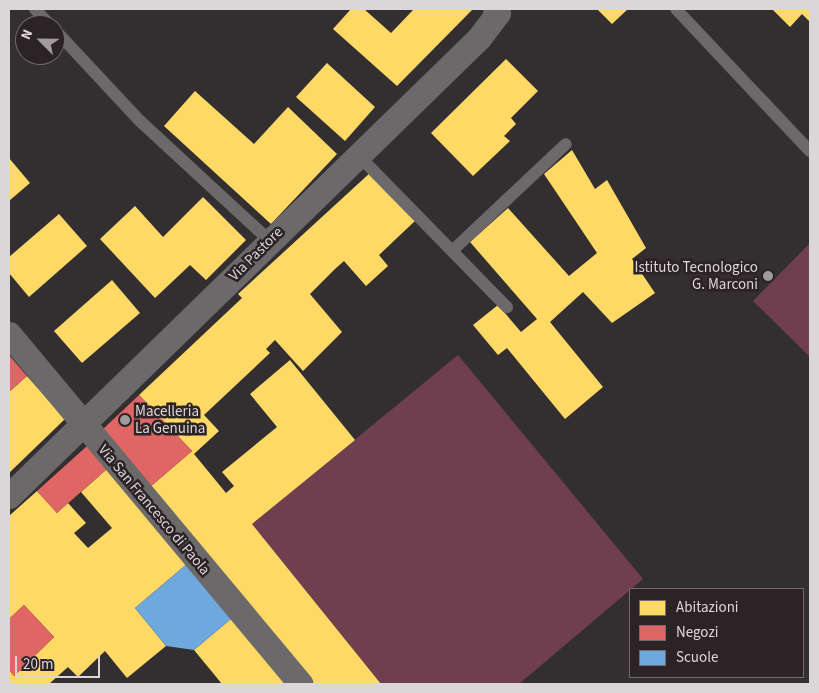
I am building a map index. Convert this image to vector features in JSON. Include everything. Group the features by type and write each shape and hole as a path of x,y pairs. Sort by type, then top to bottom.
{"street":[{"name":"Via Pastore","path":"9,496 479,38 498,13 495,9"},
{"name":"Via San Francesco di Paola","path":"9,334 301,684"}],"lane":[{"path":"676,9 810,150"},
{"path":"65,41 140,121 270,241"},
{"path":"452,251 566,144"},
{"path":"358,155 507,307"}],"shaded area":[{"path":"810,243 810,357 753,301"},
{"path":"458,355 643,579 632,588 629,588 629,591 519,684 381,684 252,524"}],"building: Abitazioni":[{"path":"351,9 364,9 391,33 414,9 473,9 397,86 333,29"},
{"path":"597,9 628,9 612,24"},
{"path":"772,9 810,9 810,22 802,14 790,27"},
{"path":"506,59 538,91 511,118 516,124 504,136 510,141 473,176 431,133"},
{"path":"327,63 375,107 345,141 296,97"},
{"path":"195,91 254,144 288,107 337,154 271,224 164,126"},
{"path":"572,150 595,189 607,180 646,248 632,259 655,293 612,323 583,292 550,322 603,387 565,419 507,348 498,355 473,325 498,305 521,332 537,319 470,242 508,208 569,276 597,253 544,174"},
{"path":"9,158 30,183 9,201"},
{"path":"371,172 416,220 379,255 388,266 366,286 344,261 335,269 310,294 342,332 303,371 275,340 266,349 270,353 204,415 219,431 194,454 226,493 234,486 222,472 277,427 250,394 290,360 355,440 252,524 381,684 313,684 150,487 192,451 139,395 242,298 238,294"},
{"path":"203,197 246,240 206,280 190,265 155,298 100,239 135,206 163,237"},
{"path":"59,214 87,246 29,297 9,273 9,257"},
{"path":"112,280 140,313 82,363 54,331"},
{"path":"27,376 65,419 9,473 9,392"},
{"path":"107,469 188,563 135,608 166,646 127,678 105,651 78,677 68,667 49,684 9,684 9,670 14,676 54,637 24,605 9,619 9,516 37,491 57,513 68,503 86,523 74,533 88,548 112,528 81,492"},
{"path":"232,618 285,684 222,684 194,650"}],"building: Negozi":[{"path":"9,355 27,376 9,392"},
{"path":"139,395 192,451 150,487 101,431"},
{"path":"87,446 107,469 57,513 37,491"},
{"path":"24,605 54,637 14,676 9,670 9,619"}],"building: Scuole":[{"path":"188,563 232,618 194,650 166,646 135,608"}],"place":[{"name":"Istituto Tecnologico G. Marconi","path":"768,276"},
{"name":"Macelleria La Genuina","path":"125,420"}]}
